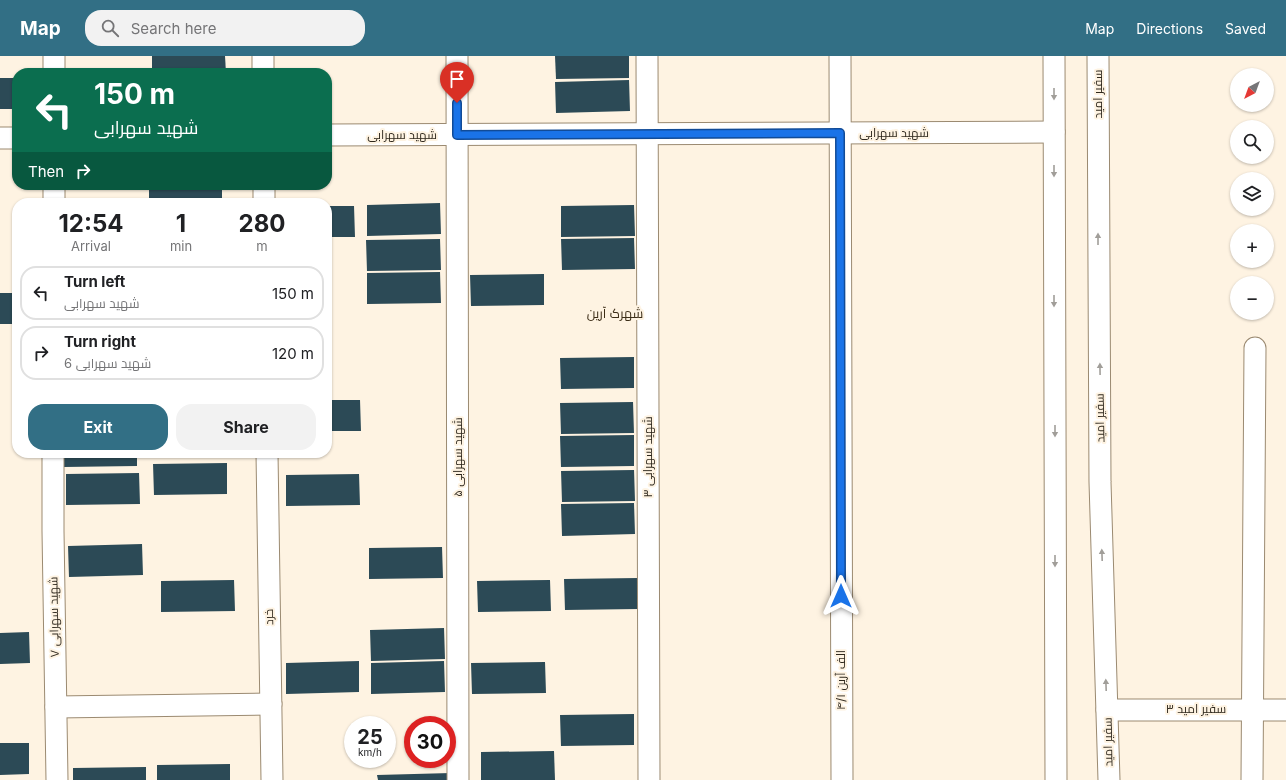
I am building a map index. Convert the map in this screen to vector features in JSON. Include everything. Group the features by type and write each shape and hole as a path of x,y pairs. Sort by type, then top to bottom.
{"street":[{"path":"54,56 54,68"},
{"path":"263,56 263,68"},
{"name":"شهید سهرابی ۵","path":"457,56 458,780"},
{"name":"شهید سهرابی ۳","path":"647,56 649,780"},
{"name":"۴/۱ الف آرین","path":"840,56 842,780"},
{"path":"1054,56 1056,780"},
{"name":"سفیر امید","path":"1098,56 1100,482 1109,780"},
{"name":"شهید سهرابی","path":"332,135 1054,132"},
{"path":"0,138 12,138"},
{"path":"1252,780 1251,709 1255,348"},
{"name":"شهید سهرابی ۷","path":"53,458 57,780"},
{"name":"خرد","path":"267,458 272,780"},
{"path":"56,707 271,704"},
{"name":"سفیر امید ۳","path":"1107,710 1286,710"}],"building":[{"path":"152,56 225,56 226,68 152,68"},
{"path":"555,56 629,56 629,78 556,79"},
{"path":"0,78 12,78 12,109 0,109"},
{"path":"629,80 630,111 556,113 555,82"},
{"path":"149,190 222,190 222,198 149,198"},
{"path":"440,203 441,234 367,236 367,205"},
{"path":"634,205 635,236 561,237 561,206"},
{"path":"332,206 354,206 355,237 332,237"},
{"path":"634,238 635,269 562,270 561,239"},
{"path":"440,239 441,270 367,271 366,240"},
{"path":"440,272 441,303 367,304 367,273"},
{"path":"544,274 544,305 471,306 470,275"},
{"path":"0,293 12,293 12,324 0,324"},
{"path":"634,357 634,388 561,389 560,358"},
{"path":"332,400 360,400 361,431 332,431"},
{"path":"633,402 634,433 561,434 560,403"},
{"path":"634,435 634,466 561,467 560,436"},
{"path":"64,458 137,458 137,466 64,467"},
{"path":"227,463 227,494 154,495 153,464"},
{"path":"634,470 635,501 562,502 561,471"},
{"path":"139,473 140,504 66,505 66,474"},
{"path":"359,474 360,505 286,506 286,475"},
{"path":"634,503 635,534 562,536 561,504"},
{"path":"142,544 143,575 69,577 68,546"},
{"path":"442,547 443,578 369,579 369,548"},
{"path":"638,578 638,609 565,610 564,579"},
{"path":"234,580 235,611 161,612 161,581"},
{"path":"550,580 551,611 478,612 477,581"},
{"path":"444,628 445,659 371,661 370,630"},
{"path":"29,632 30,663 0,664 0,633"},
{"path":"359,661 359,692 286,694 286,663"},
{"path":"444,661 445,692 371,694 371,663"},
{"path":"545,662 546,693 472,694 471,663"},
{"path":"634,714 634,745 561,746 560,715"},
{"path":"0,743 29,743 29,774 0,775"},
{"path":"554,751 555,780 481,780 481,752"},
{"path":"230,764 230,780 157,780 157,765"},
{"path":"146,767 146,780 73,780 73,768"},
{"path":"451,773 451,780 378,780 377,775"}],"district":[{"name":"شهرک آرین","path":"615,313"}],"route":[{"path":"457,103 457,135 840,133 841,596"}]}
